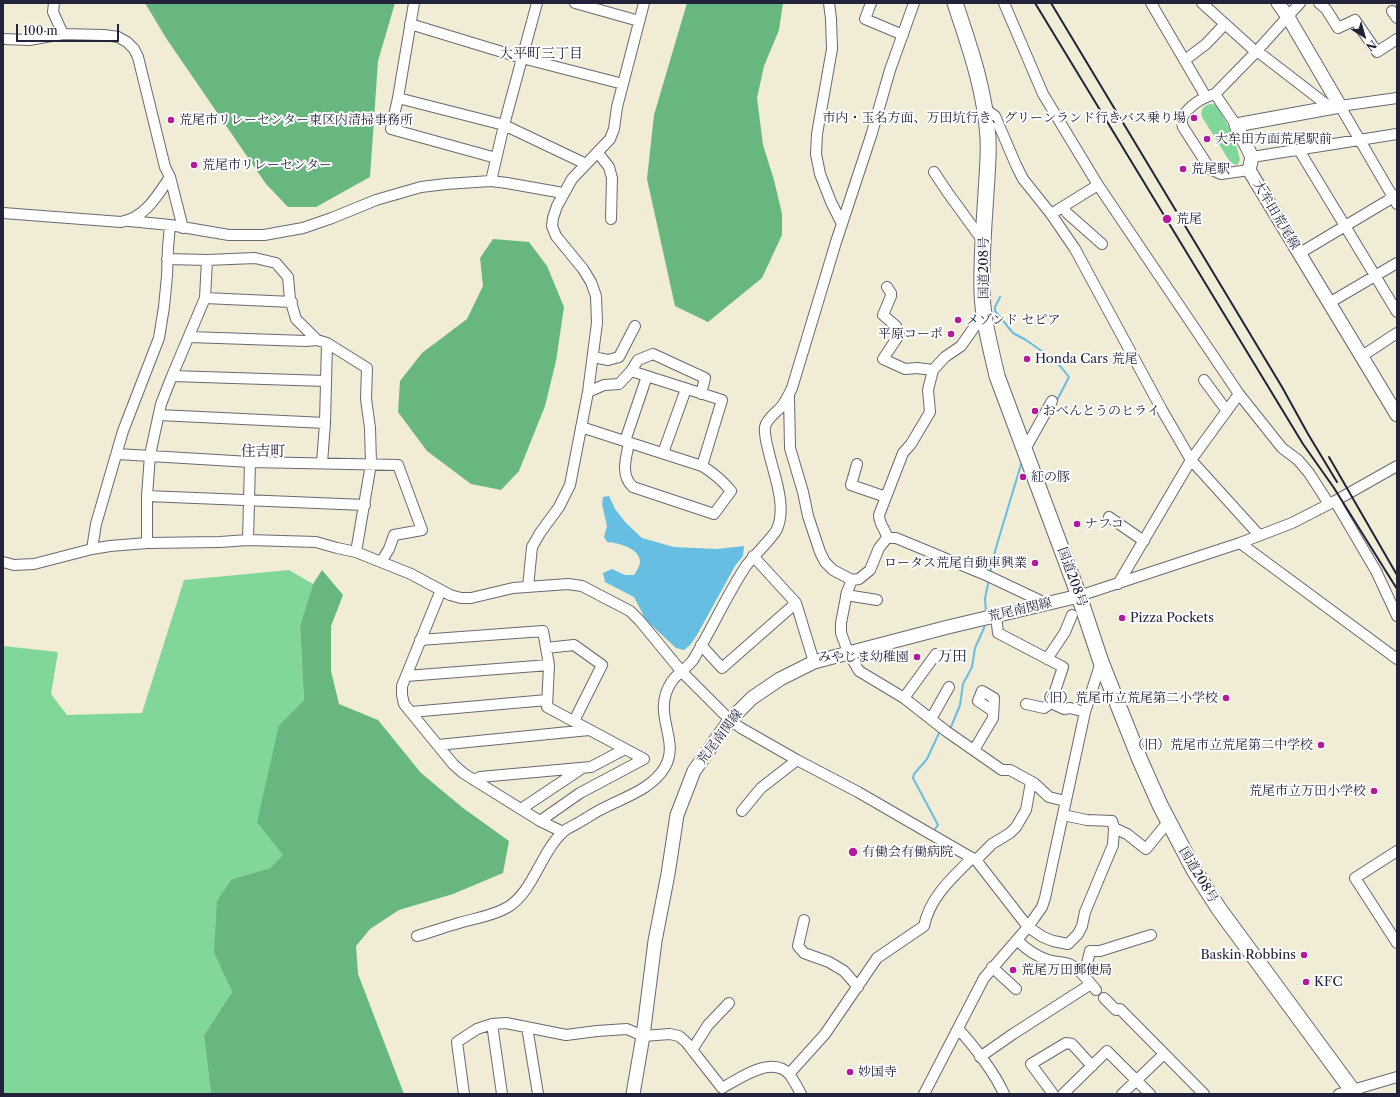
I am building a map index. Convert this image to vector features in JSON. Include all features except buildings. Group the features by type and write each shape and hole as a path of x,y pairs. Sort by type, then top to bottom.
{"highway":[{"name":"国道208号","path":"955,3 976,65 985,109 988,139 982,293 985,318 997,376 1023,448 1079,596 1101,662 1140,760 1168,822 1194,870 1219,909 1349,1093"}],"main road":[{"path":"1252,157 1236,126 1335,107 1288,16 1278,3"},
{"name":"大牟田荒尾線","path":"1252,157 1249,170 1362,356 1393,399 1397,414"},
{"name":"荒尾南関線","path":"633,1094 643,1036 655,942 668,874 677,815 694,771 730,720 757,694 780,679 814,662 848,652 1079,596"}],"street":[{"path":"54,3 53,12 63,34"},
{"path":"414,3 391,130 496,158"},
{"path":"491,181 504,125 537,3"},
{"path":"574,3 639,21"},
{"path":"528,587 532,547 540,533 559,507 570,485 588,392 597,323 596,296 591,282 583,269 556,236 552,226 552,218 563,193 572,179 610,139 614,129 617,106 644,3"},
{"path":"829,3 832,49 817,134 816,154 820,174 831,202 842,224"},
{"path":"871,3 866,19 903,35"},
{"path":"417,936 491,915 510,906 520,897 536,873 544,855 563,832 604,808 633,795 654,780 668,760 670,746 664,721 663,707 666,693 673,680 692,661 737,580 753,556 776,530 780,516 781,504 766,438 765,426 769,419 789,396 871,136 890,70 914,3"},
{"path":"1004,3 1043,94 1098,185 1239,394 1282,448 1298,460 1332,503 1376,571 1397,616"},
{"path":"1151,3 1185,60 1210,95 1236,126"},
{"path":"1202,3 1257,51 1335,107 1359,140 1396,199 1300,253"},
{"path":"1249,170 1221,174 1210,169 1182,127 1181,119 1187,109 1210,95 1257,51 1300,3"},
{"path":"1319,3 1326,9 1338,28 1355,20 1377,52 1397,39"},
{"path":"410,24 522,58 623,84"},
{"path":"1185,60 1206,44 1225,24"},
{"path":"3,39 29,40 63,34 104,34 118,37 127,42 134,49 138,57 165,167 170,177 183,228"},
{"path":"398,98 504,125 586,164"},
{"path":"1335,107 1397,98"},
{"path":"985,109 995,116 1023,179 1051,214 1075,249 1162,410 1191,460 1259,535"},
{"path":"1252,157 1397,134"},
{"path":"1299,150 1397,312"},
{"path":"598,153 609,167 612,178 611,220"},
{"path":"934,172 983,240"},
{"path":"129,221 144,212 170,177"},
{"path":"3,213 170,225 228,235 264,235 303,228 376,200 421,187 491,181 563,193"},
{"path":"1051,214 1098,185"},
{"path":"1063,207 1067,213 1102,244"},
{"path":"92,549 92,541 96,524 123,431 159,338 164,307 170,225"},
{"path":"167,259 207,260 255,258 276,263 288,277 290,299 296,318 317,340"},
{"path":"147,542 147,496 150,455 162,404 172,376 205,298 207,260"},
{"path":"1329,302 1397,263"},
{"path":"887,287 891,293 891,296 883,315 896,326 893,330 899,335 883,359 905,369 917,368 933,370"},
{"path":"205,298 292,302"},
{"path":"789,396 790,448 816,540 825,562 833,570 852,580 859,579 870,570 879,548 887,538 886,532 879,521 879,515 903,454 911,444 930,412 928,390 933,370 945,357 961,346 980,319 985,318"},
{"path":"592,357 608,360 619,357 634,326"},
{"path":"1362,356 1397,333"},
{"path":"189,337 306,341 317,340 327,343 367,368 366,399 370,428 371,464 356,552"},
{"path":"322,463 325,423 327,343"},
{"path":"588,392 604,385 620,384 638,360 653,354 705,378 701,394"},
{"path":"631,371 722,400 702,466"},
{"path":"172,376 326,381"},
{"path":"582,427 627,442 663,454 702,466 713,472 731,491 714,514 633,487 626,478 625,465 627,442 646,376"},
{"path":"1204,380 1227,411"},
{"path":"663,454 686,389"},
{"path":"1118,584 1191,460 1239,394"},
{"path":"1023,448 1028,444 1052,401"},
{"path":"159,415 325,423"},
{"path":"117,454 250,462 398,465 422,530 394,535 389,549 381,562"},
{"path":"248,540 250,462"},
{"path":"857,464 851,485 886,496"},
{"path":"1079,596 1118,584 1292,523 1332,503 1397,466"},
{"path":"147,496 365,505"},
{"path":"1109,517 1144,541"},
{"path":"887,538 896,538 988,576 1041,601 1041,605"},
{"path":"3,562 14,566 34,564 92,549 147,542 220,542 248,540 316,542 356,552 411,574 450,595 461,598 471,598 513,588 568,584 582,586 630,611 640,620 682,672 730,720 741,728 797,760 858,792 974,859 1028,928 1052,942 1068,944 1078,934 1082,926 1085,912 1113,845 1114,828 1112,821 1087,820 1063,815"},
{"path":"1240,542 1397,659"},
{"path":"753,556 796,603 814,662"},
{"path":"852,580 846,595 841,623 841,633 848,652 859,671 904,698 1002,770 1010,770 1041,788 1050,797 1065,801"},
{"path":"441,590 402,686 404,704 453,764 463,773 540,821 563,832"},
{"path":"846,595 877,600"},
{"path":"701,645 722,668 796,603"},
{"path":"1047,659 1065,632 1072,615"},
{"path":"996,616 998,632 1063,667 1051,703 1044,708 1026,704"},
{"path":"420,640 543,631 549,665 547,707 644,759 580,793 540,821"},
{"path":"546,648 574,645 602,665 574,721"},
{"path":"904,698 936,654"},
{"path":"924,1094 980,986 992,967 1028,928 1042,906 1085,712 1101,662"},
{"path":"406,676 549,665"},
{"path":"931,719 949,687"},
{"path":"411,712 547,700"},
{"path":"1051,703 1064,709 1070,708 1085,712"},
{"path":"974,750 993,718 993,711"},
{"path":"438,745 590,730"},
{"path":"474,780 480,777 591,767 625,749"},
{"path":"742,811 761,788 797,760"},
{"path":"521,809 583,768"},
{"path":"789,1074 825,1034 877,958 924,926 926,915 945,885 992,844 1016,828 1026,810 1031,782"},
{"path":"1114,828 1127,834 1146,849 1168,822"},
{"path":"1397,851 1355,878 1397,943"},
{"path":"804,920 798,946 804,953 829,962 844,971 858,987"},
{"path":"1084,976 1090,951 1100,951 1151,935"},
{"path":"980,1057 1013,1034 1094,987 1084,976 1070,965 1038,956 1028,950 1017,940"},
{"path":"992,967 1016,989"},
{"path":"1104,998 1116,1010 1120,1009 1204,1094"},
{"path":"692,1050 708,1025 729,1003"},
{"path":"464,1094 457,1042 477,1029 492,1024 506,1023 566,1035 627,1029 643,1036 670,1034 679,1036 722,1088 754,1070 767,1067 780,1068 789,1074 801,1094"},
{"path":"492,1024 502,1094"},
{"path":"527,1027 538,1094"},
{"path":"958,1029 980,1057 1004,1094"},
{"path":"1053,1094 1031,1064 1066,1043 1072,1044 1092,1066"},
{"path":"1064,1094 1107,1051 1150,1094"},
{"path":"1122,1094 1164,1054"},
{"path":"1349,1093 1397,1077"}],"green space":[{"path":"145,3 395,3 378,61 370,177 316,207 288,207 266,184 166,38"},
{"path":"687,3 783,3 779,30 764,66 757,98 763,145 774,180 782,214 782,235 762,278 708,322 675,306 647,179 654,115"},
{"path":"1206,105 1216,105 1234,136 1240,160 1236,165 1230,162 1202,117 1203,108"},
{"path":"493,239 529,242 547,266 564,307 556,361 545,406 519,471 501,490 471,484 427,451 398,412 400,381 422,353 467,319 483,286 480,258"},
{"path":"289,570 313,584 300,626 304,700 279,725 284,855 270,868 232,879 214,953 232,992 204,1035 211,1094 3,1094 3,646 58,652 51,694 67,715 142,713 184,580"},
{"path":"322,570 343,595 331,626 331,671 339,704 378,720 421,773 463,808 509,841 503,873 453,894 399,910 370,929 356,946 358,974 404,1094 211,1094 204,1035 232,992 214,953 217,901 232,879 270,868 283,855 257,822 279,725 304,700 300,626 313,584"}],"water":[{"path":"609,496 615,509 626,523 642,538 674,547 717,549 744,546 743,556 735,566 697,635 690,645 684,650 676,648 646,620 634,597 605,582 603,573 612,569 625,575 634,575 640,563 637,554 633,550 623,545 607,542 604,537 607,526 602,504 603,497"}],"waterway":[{"path":"1000,297 995,307 995,311 1013,333 1026,340 1050,357 1069,377 1043,427"},
{"path":"990,574 995,551 1022,461"},
{"path":"986,613 985,598 989,580"},
{"path":"948,728 951,727 960,705 963,684 972,667 975,648 985,623"},
{"path":"935,829 938,825 913,778 914,774 927,759 940,731"}],"railway":[{"path":"1035,3 1303,444 1334,488 1397,589"},
{"path":"1051,3 1282,387 1337,482"},
{"path":"1329,457 1397,575"}],"place":[{"name":"市内・玉名方面、万田坑行き、グリーンランド行きバス乗り場","path":"1194,118"},
{"name":"荒尾市リレーセンター東区内清掃事務所","path":"171,120"},
{"name":"大牟田方面荒尾駅前","path":"1207,139"},
{"name":"荒尾市リレーセンター","path":"194,165"},
{"name":"荒尾駅","path":"1183,169"},
{"name":"荒尾","path":"1167,219"},
{"name":"メゾンド セピア","path":"958,320"},
{"name":"平原コーポ","path":"951,334"},
{"name":"Honda Cars 荒尾","path":"1027,359"},
{"name":"おべんとうのヒライ","path":"1035,411"},
{"name":"紅の豚","path":"1023,477"},
{"name":"ナフコ","path":"1077,524"},
{"name":"ロータス荒尾自動車興業","path":"1035,563"},
{"name":"Pizza Pockets","path":"1122,618"},
{"name":"みやじま幼稚園","path":"917,657"},
{"name":"（旧）荒尾市立荒尾第二小学校","path":"1226,698"},
{"name":"（旧）荒尾市立荒尾第二中学校","path":"1321,745"},
{"name":"荒尾市立万田小学校","path":"1374,791"},
{"name":"有働会有働病院","path":"853,852"},
{"name":"Baskin Robbins","path":"1304,955"},
{"name":"荒尾万田郵便局","path":"1013,970"},
{"name":"KFC","path":"1306,982"},
{"name":"妙国寺","path":"850,1072"}],"district":[{"name":"大平町三丁目","path":"541,54"},
{"name":"住吉町","path":"263,452"},
{"name":"万田","path":"952,657"}]}
